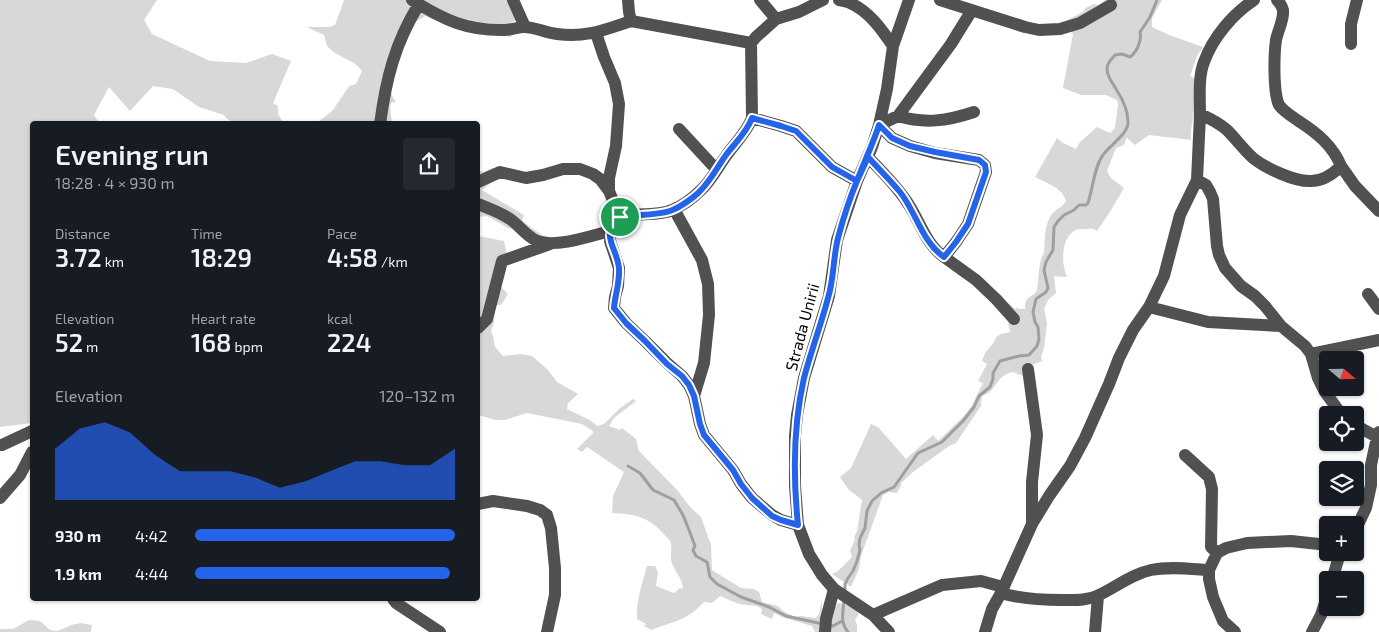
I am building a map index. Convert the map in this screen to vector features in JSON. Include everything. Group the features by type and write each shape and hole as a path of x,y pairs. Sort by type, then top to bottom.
{"street":[{"path":"513,0 525,27"},
{"path":"628,0 628,12 631,21"},
{"path":"760,0 776,19"},
{"path":"798,525 772,516 752,498 733,470 704,435 694,396 689,385 682,376 667,364 626,323 614,308 619,268 610,242 610,231 620,217 668,212 701,190 749,127 752,118 752,44 756,37 776,19 799,12 824,0"},
{"path":"839,0 850,3 861,10 873,21 893,46"},
{"name":"Strada Unirii","path":"889,632 873,615 834,589 822,575 809,554 798,525 795,486 795,436 804,378 829,296 837,240 879,125 887,89 893,46 909,0"},
{"path":"940,0 1024,28 1040,30 1060,29 1080,23 1111,6"},
{"path":"985,632 992,609 1032,524 1082,445 1119,358 1133,330 1149,307 1164,276 1180,215 1197,180 1200,83 1203,63 1214,41 1225,27 1242,8 1254,0"},
{"path":"1277,0 1283,11 1282,22 1276,39 1274,69 1279,104 1288,113 1320,136 1338,157 1341,166 1355,186 1379,211"},
{"path":"1351,44 1351,24 1357,0"},
{"path":"381,121 391,64 416,2 431,12 471,28 507,30 525,27 555,34 580,36 596,33 631,21 752,44"},
{"path":"944,257 968,224 986,172 985,165 979,160 910,146 892,138 879,125 898,116 951,44 972,10"},
{"path":"596,33 616,83 619,104 616,146 608,178 609,191"},
{"path":"898,116 913,120 940,120 974,112"},
{"path":"1200,114 1225,129 1254,159 1294,179 1310,182 1322,179 1332,175 1341,166"},
{"path":"752,118 796,131 832,167 857,181"},
{"path":"679,129 716,169"},
{"path":"868,157 900,192 936,252 976,280 1014,319"},
{"path":"480,181 500,172 526,178 563,169 580,169 600,179 609,191 620,217"},
{"path":"1197,180 1206,185 1213,199 1217,246 1225,268 1232,278 1265,306 1281,326 1305,346 1311,354 1318,378 1325,392 1335,406"},
{"path":"480,205 509,218 528,235 538,241 554,243 574,241 610,231"},
{"path":"674,209 702,260 708,284 709,315 704,363 694,396"},
{"path":"480,326 487,319 502,261 554,243"},
{"path":"1368,294 1379,310"},
{"path":"1149,307 1208,322 1281,326"},
{"path":"1311,354 1379,340"},
{"path":"1028,369 1037,435 1032,482 1032,524"},
{"path":"1362,516 1371,485 1371,465 1378,434 1364,429"},
{"path":"2,445 30,432"},
{"path":"1185,455 1209,478 1212,489 1211,547 1217,554"},
{"path":"0,498 20,475 30,456"},
{"path":"480,504 493,501 527,506 540,510 547,516 551,528 555,568 555,595 548,632"},
{"path":"1235,632 1223,621 1213,597 1208,570 1217,554 1226,548 1247,543 1292,541 1319,543"},
{"path":"873,615 942,585 981,581 1021,598 1040,601 1080,601 1098,596 1141,573 1152,570 1180,568 1208,570"},
{"path":"825,627 834,589"},
{"path":"1095,632 1098,596"},
{"path":"395,601 440,632"},
{"path":"1312,632 1320,616"}],"shaded area":[{"path":"0,0 157,0 144,20 152,34 210,61 246,63 272,54 291,61 273,103 278,106 278,114 282,121 231,121 224,115 199,107 173,89 153,86 130,111 109,87 94,115 98,121 30,121 30,423 0,427"},
{"path":"344,0 508,0 516,20 508,24 511,37 455,29 425,16 416,22 397,58 390,92 396,102 391,103 390,107 392,121 320,121 333,110 349,86 356,84 362,71 355,64 332,51 326,43 324,35 307,27 329,27 335,25"},
{"path":"1105,0 1162,0 1152,18 1152,27 1203,47 1197,56 1190,76 1196,79 1191,140 1149,135 1135,145 1127,138 1124,145 1116,148 1107,171 1111,178 1124,188 1097,231 1092,229 1074,231 1064,246 1063,259 1067,277 1054,276 1056,293 1048,300 1044,309 1047,323 1041,357 1042,361 1032,365 1023,376 1013,372 1003,376 991,391 982,396 981,406 956,443 913,472 901,483 897,493 888,492 883,495 861,556 859,569 851,587 832,574 838,571 852,557 850,551 857,531 862,500 849,490 840,477 851,468 871,424 878,427 906,459 933,435 938,441 971,407 983,383 978,381 987,364 982,361 985,353 996,337 1010,332 1007,317 995,292 1015,309 1025,309 1026,301 1037,290 1049,218 1066,201 1058,189 1035,177 1057,138 1076,149 1080,142 1097,127 1110,133 1115,128 1117,100 1106,95 1081,95 1063,88 1073,34 1066,21 1084,11 1085,8 1094,4 1098,5"},
{"path":"492,168 497,170 497,178 482,190 524,215 522,221 548,238 508,228 487,216 480,217 480,171 483,172"},
{"path":"480,236 504,241 509,264 506,266 500,286 508,294 501,305 496,305 491,331 495,347 503,356 521,354 532,356 548,370 557,382 578,394 568,403 567,409 590,420 597,426 604,424 619,409 633,399 636,401 614,418 609,426 620,430 622,428 636,439 639,451 701,517 711,545 712,570 741,588 754,589 759,592 762,602 778,606 795,617 815,618 819,615 822,599 821,632 815,632 812,626 774,613 772,619 761,614 762,609 757,606 739,604 720,596 712,603 704,602 686,617 651,630 644,626 646,624 637,619 637,612 638,599 647,566 655,566 658,573 656,586 674,593 680,588 683,589 683,585 671,560 670,541 662,532 645,519 627,514 612,513 613,496 624,472 587,447 582,452 577,449 593,433 593,431 582,424 527,413 505,420 496,420 480,416"},
{"path":"838,603 848,605 858,612 858,616 855,619 857,632 829,632 831,614"},
{"path":"29,620 40,621 50,630 58,631 80,623 92,625 91,632 0,632 0,629 13,629"}],"waterway":[{"path":"845,592 845,584 857,561 860,550 860,538 865,528 867,511 872,501 881,493 894,487 918,453 942,442 963,421 974,407 979,396 990,387 993,373 1000,361 1029,355 1037,346 1039,339 1038,327 1033,312 1036,299 1046,292 1048,288 1044,270 1053,250 1054,227 1064,215 1079,205 1086,205 1088,203 1100,160 1122,135 1127,126 1126,109 1109,77 1107,66 1115,55 1122,54 1130,57 1135,52 1140,42 1140,32 1150,17 1157,0"},
{"path":"628,466 640,473 653,490 674,500 689,530 695,546 693,550 696,556 707,562 710,577 717,584 741,597 769,607 786,616 823,624"},
{"path":"844,601 843,621 848,632"},
{"path":"829,625 833,626 842,621"}],"route":[{"path":"620,217 610,231 610,242 619,268 614,308 626,323 667,364 682,376 689,385 694,396 696,412 704,435 724,458 752,498 772,516 798,525 795,486 795,436 804,378 829,296 837,240 847,207 857,181 872,147 879,125 892,138 910,146 979,160 985,165 986,172 968,224 944,257 936,252 900,192 868,157 857,181 832,167 796,131 752,118 749,127 701,190 668,212 620,217"}]}
